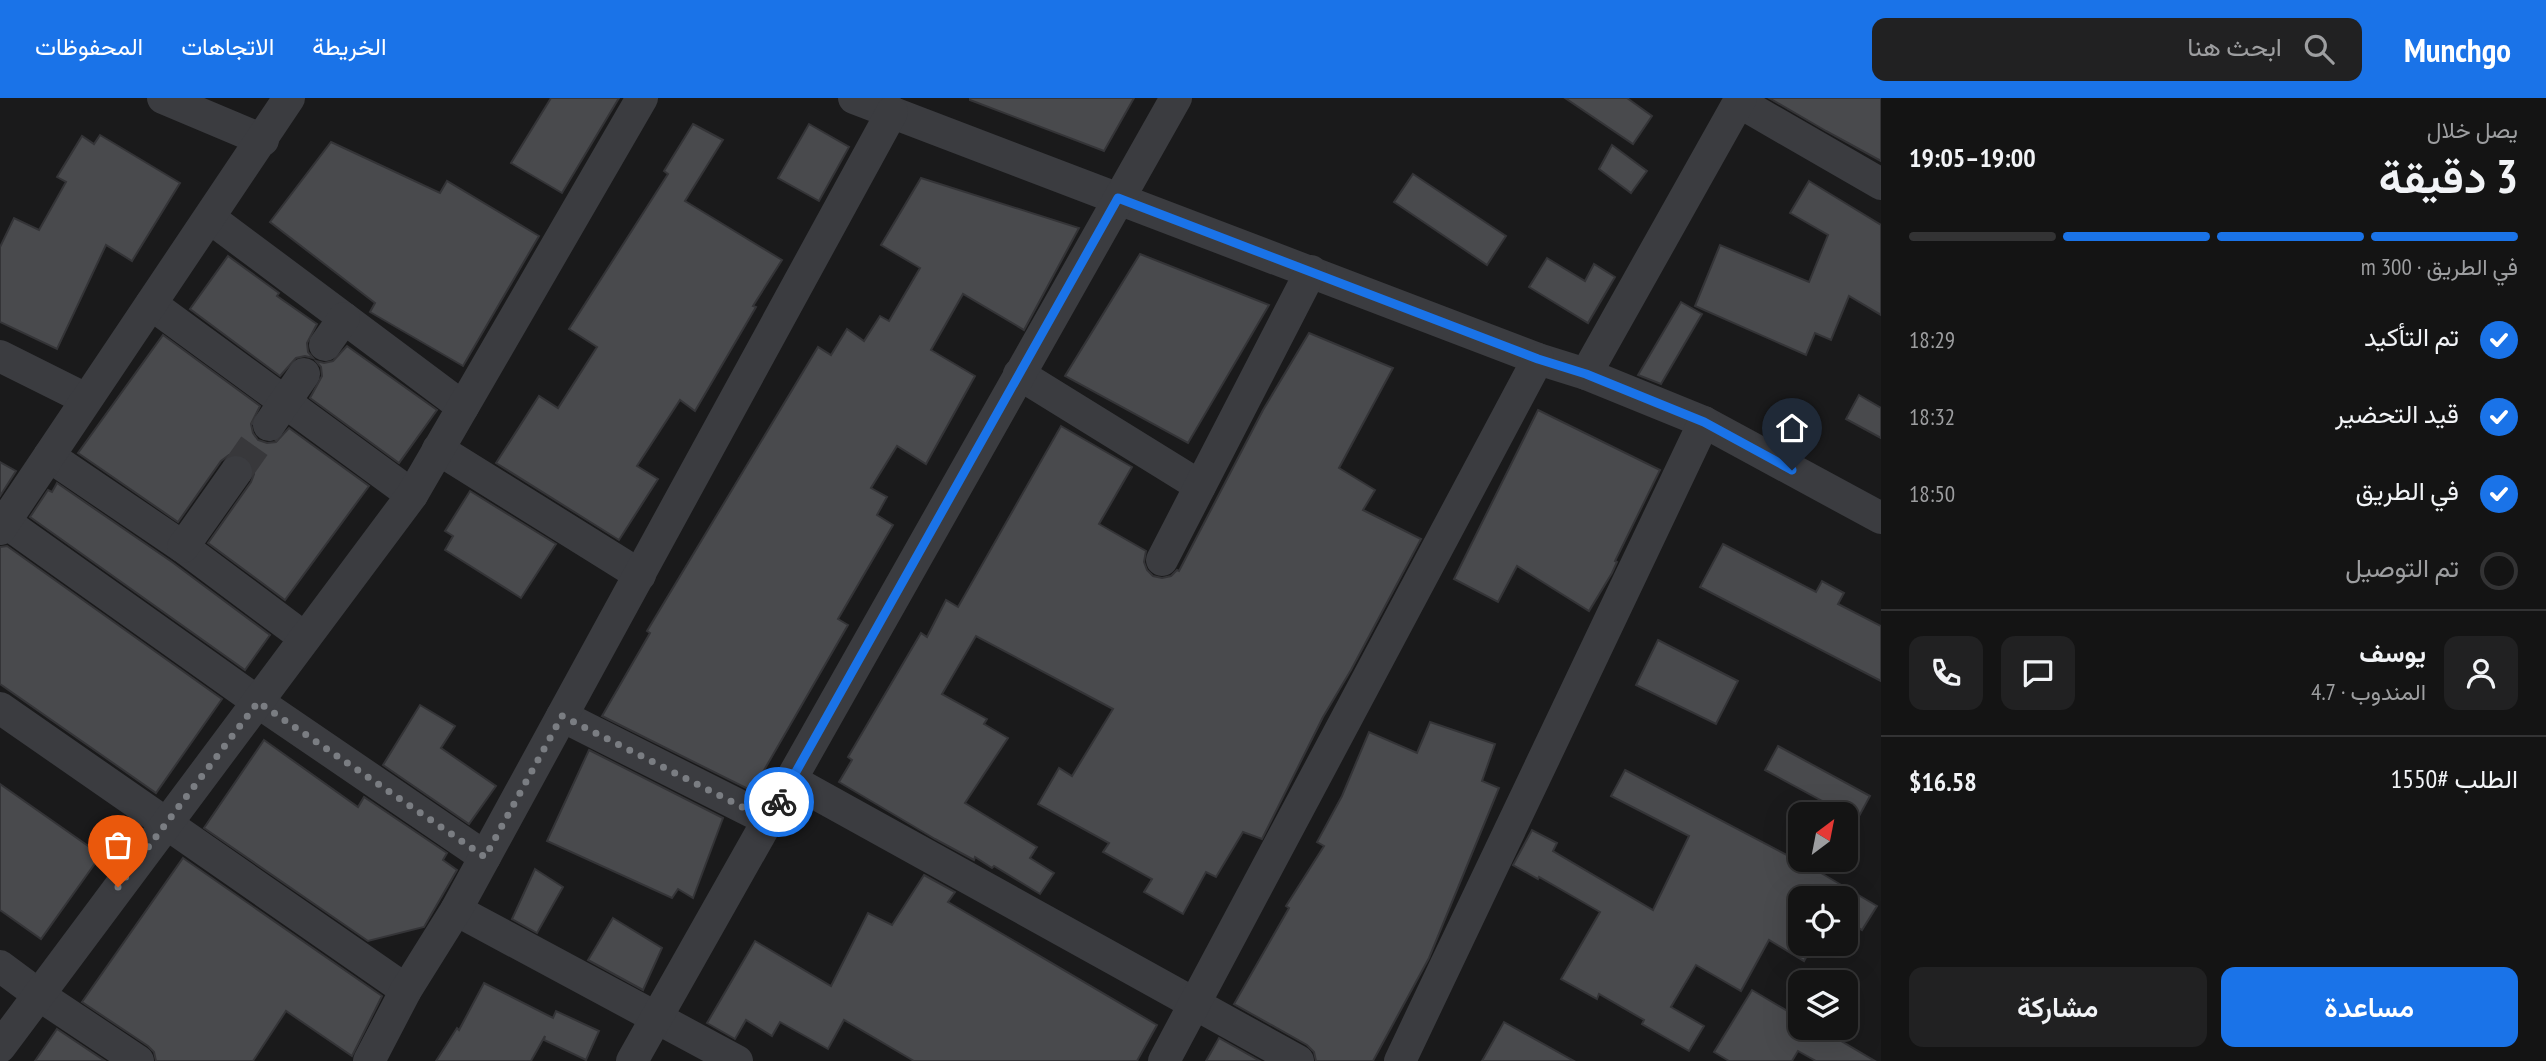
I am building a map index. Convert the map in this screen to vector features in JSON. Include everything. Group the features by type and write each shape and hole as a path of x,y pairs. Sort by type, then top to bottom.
{"street":[{"path":"163,98 263,140"},
{"path":"289,98 3,525 485,857"},
{"path":"0,1047 412,495 642,98"},
{"path":"854,98 1538,359 1586,374 1704,422 1881,518"},
{"path":"632,1061 1176,98"},
{"path":"1586,374 1740,100 1881,184"},
{"path":"369,1061 406,990 456,910 892,112"},
{"path":"210,218 463,407"},
{"path":"1162,559 1311,271"},
{"path":"151,304 277,413 412,495"},
{"path":"325,345 344,318"},
{"path":"0,356 86,399"},
{"path":"1164,1061 1538,359"},
{"path":"277,413 304,374"},
{"path":"1019,374 1200,486"},
{"path":"1400,1061 1704,422"},
{"path":"439,449 640,575"},
{"path":"49,456 183,547 305,638"},
{"path":"183,547 236,472"},
{"path":"0,708 406,990"},
{"path":"562,716 768,820"},
{"path":"791,780 1297,1061"},
{"path":"456,910 737,1061"},
{"path":"0,966 138,1061"}],"building":[{"path":"551,98 619,98 562,193 511,163"},
{"path":"970,98 1134,98 1104,151"},
{"path":"1565,98 1627,98 1652,116 1633,144"},
{"path":"1769,98 1881,98 1881,161 1826,131"},
{"path":"693,124 723,140 685,201 782,260 753,306 756,307 695,411 680,400 637,466 658,479 619,540 496,463 539,396 558,408 597,347 569,329 668,174 664,171"},
{"path":"809,124 849,147 819,201 778,178"},
{"path":"100,135 180,183 132,261 106,245 57,349 0,322 0,247 14,218 39,230 66,182 57,177 82,136 94,144"},
{"path":"331,142 440,193 447,181 539,236 463,366 370,312 375,303 270,222"},
{"path":"1612,145 1647,171 1631,193 1599,169"},
{"path":"1413,174 1506,236 1487,265 1394,202"},
{"path":"921,178 1079,228 1024,330 963,294 931,350 975,376 926,464 897,446 871,488 887,497 877,515 893,525 838,619 848,625 752,791 602,716 650,633 647,631 818,347 831,355 847,329 864,341 880,316 889,321 920,268 881,245"},
{"path":"1809,181 1881,225 1881,315 1849,296 1831,340 1815,333 1806,355 1695,306 1720,245 1809,282 1828,235 1790,213"},
{"path":"1140,254 1269,305 1188,443 1065,376"},
{"path":"228,256 317,324 307,343 308,352 313,358 296,358 280,376 190,309"},
{"path":"1547,258 1585,281 1594,264 1615,277 1588,323 1529,287"},
{"path":"1681,302 1702,314 1661,384 1638,375"},
{"path":"1309,333 1393,368 1339,468 1375,490 1363,510 1421,539 1323,717 1262,839 1243,832 1216,877 1206,872 1183,914 1144,892 1152,879 1103,852 1109,843 1038,804 1059,768 1072,776 1113,709 976,636 942,694 987,719 984,724 1008,738 965,803 1037,847 1030,858 1054,873 1040,894 994,866 992,868 975,857 974,860 935,839 839,782 852,760 848,757 921,633 927,637 946,600 958,607 1061,426 1132,467 1099,524 1146,551 1144,562 1153,576 1171,576 1179,571 1263,410"},
{"path":"163,335 260,406 251,424 258,440 276,442 289,428 369,486 285,600 208,543 251,482 253,465 246,457 229,455 221,461 178,522 78,453"},
{"path":"347,346 437,410 399,463 310,398 322,376 321,367 316,361 333,361"},
{"path":"1859,395 1881,408 1881,438 1846,419"},
{"path":"1538,410 1660,470 1615,561 1617,562 1612,573 1589,611 1517,566 1498,602 1454,579"},
{"path":"0,462 16,471 0,496"},
{"path":"57,483 172,562 270,635 245,670 30,517 48,490 52,492"},
{"path":"470,491 556,544 521,598 445,550 453,536 445,531"},
{"path":"1723,544 1816,592 1822,581 1844,593 1838,604 1881,626 1881,681 1700,587"},
{"path":"7,546 222,699 156,793 0,684 0,547"},
{"path":"1658,640 1738,681 1716,724 1636,685"},
{"path":"420,705 455,726 441,748 496,786 469,824 383,765"},
{"path":"1430,722 1495,744 1482,781 1499,788 1429,958 1373,1061 1316,1061 1314,1052 1307,1045 1234,1004 1289,908 1286,906 1324,846 1317,842 1342,796 1369,732 1417,753"},
{"path":"264,740 358,807 364,797 447,853 443,860 457,870 424,927 368,941 204,828"},
{"path":"1778,746 1870,796 1858,818 1858,802 1824,802 1765,770"},
{"path":"589,750 723,818 693,898 678,889 672,898 547,841"},
{"path":"1625,770 1788,856 1788,872 1819,872 1843,886 1788,886 1788,951 1769,940 1741,991 1696,965 1671,1007 1704,1026 1689,1051 1642,1024 1644,1020 1599,994 1597,999 1561,979 1600,912 1513,865 1532,830 1557,843 1553,851 1653,910 1689,836 1611,796"},
{"path":"0,784 101,855 41,939 0,910"},
{"path":"183,858 382,996 352,1056 286,1011 253,1061 156,1061 154,1052 148,1046 82,1002"},
{"path":"535,869 563,887 537,933 512,919"},
{"path":"924,875 955,892 948,902 1157,1025 1137,1061 914,1061 844,1020 828,1049 780,1022 772,1036 746,1020 735,1039 707,1023 755,941 831,986 868,913 892,925"},
{"path":"1858,895 1877,906 1862,930 1858,928"},
{"path":"613,918 662,948 643,990 588,960"},
{"path":"484,983 553,1018 556,1011 599,1031 586,1060 544,1040 545,1036 531,1061 436,1061 457,1028 459,1030"},
{"path":"1752,990 1788,1011 1788,1040 1839,1040 1875,1061 1816,1061 1798,1051 1792,1061 1729,1061 1714,1052"},
{"path":"1504,1022 1574,1061 1482,1061"},
{"path":"57,1029 105,1061 35,1061"},
{"path":"1219,1038 1260,1061 1206,1061"}],"tunnel":[{"path":"236,472 269,425"}],"way so far":[{"path":"118,887 258,702 485,857 562,716 768,820 779,802"}],"route":[{"path":"779,802 1118,198 1538,359 1586,374 1704,422 1792,470"}]}
